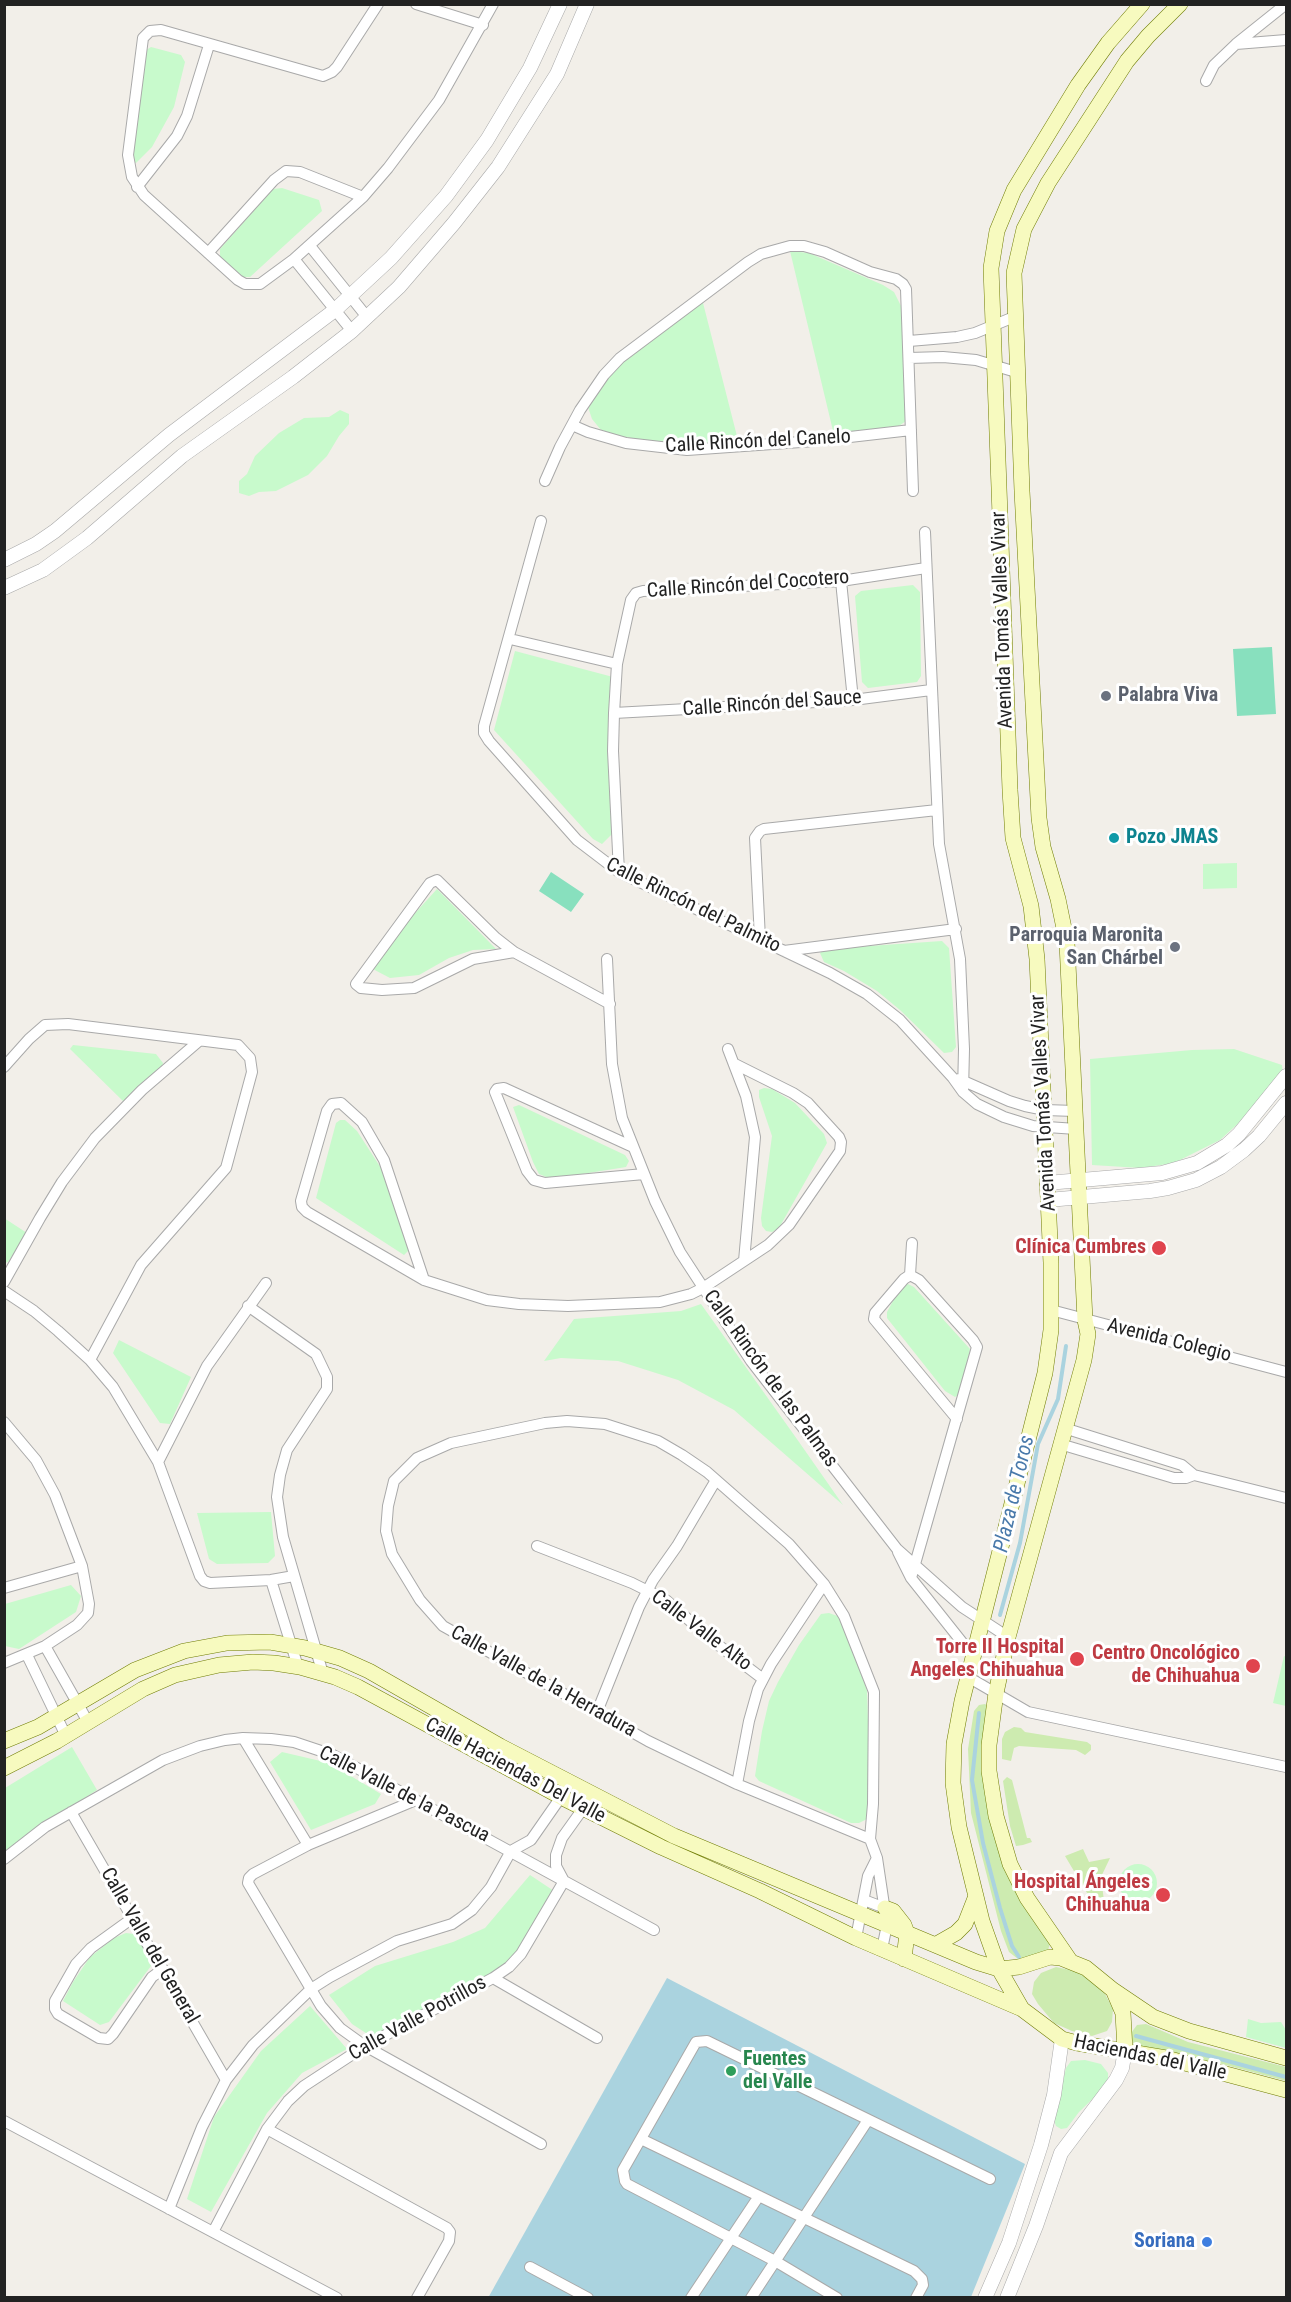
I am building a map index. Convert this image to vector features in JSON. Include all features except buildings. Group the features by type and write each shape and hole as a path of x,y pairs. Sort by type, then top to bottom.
{"main road":[{"name":"Avenida Tomás Valles Vivar","path":"1022,2009 999,1969 989,1942 959,1827 953,1783 954,1744 981,1620 1045,1372 1050,1344 1051,1310 1045,1110 1035,934 1031,906 1013,838 991,327 991,268 997,231 1009,201 1078,85 1108,43 1142,4"},
{"name":"Avenida Tomás Valles Vivar","path":"1095,1974 1071,1962 1027,1898 1010,1864 1003,1843 989,1771 989,1745 996,1694 1008,1637 1084,1360 1088,1334 1084,1320 1067,943 1060,906 1043,847 1039,818 1013,291 1017,255 1024,229 1037,200 1127,61 1180,4"},
{"name":"Calle Haciendas Del Valle","path":"4,1741 38,1727 135,1670 184,1651 227,1643 270,1642 316,1651 340,1658 379,1676 570,1784 587,1802 856,1938 1022,2009"},
{"name":"Calle Haciendas Del Valle","path":"4,1768 66,1736 143,1689 193,1670 253,1662 298,1667 358,1687 561,1797 587,1802 696,1847 862,1907 887,1925 976,1962 999,1969"},
{"path":"935,1945 956,1933 965,1924 976,1896"},
{"path":"885,1908 900,1917 907,1933 904,1959"},
{"path":"999,1969 1050,1957 1071,1962"},
{"name":"Haciendas del Valle","path":"1095,1974 1113,1990 1153,2017 1189,2031 1287,2058"},
{"path":"1113,1990 1123,2013 1125,2050"},
{"name":"Haciendas del Valle","path":"1022,2009 1062,2039 1166,2058 1287,2090"}],"street":[{"path":"378,4 337,67 327,75 317,76 155,29 143,38 128,155 129,170 137,187 238,280 253,285 269,279 310,246 363,197 439,100 493,4"},
{"path":"4,560 36,544 55,531 170,435 335,310 408,240 465,171 510,104 560,4"},
{"path":"4,588 43,570 182,456 293,377 367,317 432,250 484,186 538,105 573,40 587,4"},
{"path":"1206,81 1214,65 1236,44 1286,4"},
{"path":"422,5 483,25"},
{"path":"1236,44 1287,40"},
{"path":"137,187 177,136 187,116 209,45"},
{"path":"208,253 274,180 286,171 300,172 363,197"},
{"path":"310,246 367,317"},
{"path":"545,481 560,447 595,387 620,358 721,280 761,254 790,246 804,246 825,252 870,272 896,279 903,284 908,295 913,491"},
{"path":"294,259 352,331"},
{"path":"909,341 957,337 991,327 1014,317"},
{"path":"957,337 960,358"},
{"path":"909,358 960,358 993,364 1016,372"},
{"name":"Calle Rincón del Canelo","path":"572,425 626,443 687,450 815,441 911,430"},
{"path":"170,435 182,456"},
{"name":"Calle Rincón del Palmito","path":"541,521 484,726 484,733 577,840 619,872 848,983 885,1008 916,1035 977,1104 1004,1117 1045,1128 1076,1129"},
{"path":"925,532 937,810 943,871 956,929 962,993 960,1084"},
{"name":"Calle Rincón del Cocotero","path":"619,872 613,751 617,664 632,600 639,592 841,581 926,568"},
{"path":"841,581 853,700"},
{"path":"510,639 617,664"},
{"name":"Calle Rincón del Sauce","path":"614,713 853,700 931,690"},
{"path":"760,939 755,838 760,831 937,810"},
{"path":"514,952 472,959 414,988 382,990 361,988 356,984 433,880 441,882 496,938 514,952 610,1004"},
{"path":"784,951 956,929"},
{"name":"Calle Rincón de las Palmas","path":"607,959 612,1064 622,1118 666,1225 703,1288 751,1361 897,1549 953,1600 1008,1637"},
{"path":"4,1067 45,1025 68,1024 238,1045 250,1059 252,1072 225,1168 141,1265 90,1360"},
{"path":"4,1282 62,1182 95,1138 142,1090 199,1041"},
{"path":"728,1049 750,1110 755,1137 744,1261"},
{"path":"424,1280 384,1160 362,1122 341,1102 332,1104 327,1111 301,1201 302,1207 307,1212 424,1280 487,1300 568,1306 660,1302 691,1294 703,1288 768,1245 789,1225 840,1151 841,1142 836,1133 808,1103 735,1064"},
{"path":"1047,1183 1162,1173 1197,1162 1227,1145 1239,1134 1287,1077"},
{"name":"Calle Rincón del Palmito","path":"960,1084 1009,1101 1045,1110 1075,1111"},
{"path":"633,1147 504,1088 497,1089 495,1092 527,1171 534,1180 545,1183 644,1174"},
{"path":"1004,1117 1009,1101"},
{"path":"1048,1200 1168,1188 1196,1180 1221,1167 1244,1150 1287,1103"},
{"path":"910,1275 912,1243"},
{"path":"910,1275 919,1280 976,1343 976,1351 957,1419 910,1578"},
{"path":"910,1275 875,1312 874,1319 957,1419"},
{"path":"158,1462 207,1366 266,1283"},
{"path":"4,1291 34,1311 90,1360 113,1387 158,1462 200,1576 204,1581 210,1583 271,1580 294,1576"},
{"path":"248,1306 316,1354 327,1377 327,1389 287,1450 280,1474 277,1497 283,1537 323,1674"},
{"name":"Avenida Colegio","path":"1051,1310 1287,1372"},
{"name":"Calle Valle de la Herradura","path":"870,1839 737,1784 648,1741 455,1634 432,1615 420,1600 392,1554 387,1523 390,1492 394,1481 417,1458 434,1449 478,1437 545,1423 567,1421 605,1424 658,1442 699,1466 789,1544 824,1584 853,1634 874,1692 873,1804 870,1839 877,1858 887,1925 882,1949"},
{"path":"4,1422 36,1460 55,1495 82,1566 89,1604 88,1613 77,1625 45,1646 4,1663"},
{"path":"1064,1428 1182,1465 1194,1475 1287,1498"},
{"path":"1060,1444 1174,1478 1194,1475"},
{"path":"597,1712 639,1607 716,1480"},
{"name":"Calle Valle Alto","path":"537,1546 648,1590 666,1600 712,1641 763,1678"},
{"path":"897,1549 910,1578 973,1656"},
{"path":"4,1588 82,1566"},
{"path":"271,1580 298,1667"},
{"path":"737,1784 754,1702 763,1678 824,1584"},
{"path":"939,1613 953,1600"},
{"path":"45,1646 88,1722"},
{"path":"27,1655 66,1736"},
{"path":"968,1677 1028,1712 1286,1763"},
{"path":"243,1738 308,1845"},
{"name":"Calle Valle de la Pascua","path":"4,1859 36,1833 163,1760 200,1746 243,1738 294,1742 333,1755 654,1930"},
{"path":"169,2209 202,2127 226,2080 253,2045 311,1989 348,1966 397,1941 437,1930 462,1918 472,1910 491,1887 511,1851 531,1840 570,1784"},
{"path":"416,1800 308,1845 254,1874 249,1878 248,1883 311,1989 330,2018 340,2028 365,2046 541,2144"},
{"path":"564,1881 556,1866 556,1855 562,1838 587,1802"},
{"name":"Calle Valle del General","path":"71,1812 134,1917 226,2080"},
{"path":"856,1938 868,1876 877,1858"},
{"name":"Calle Valle Potrillos","path":"213,2232 267,2129 288,2101 304,2086 365,2046 493,1978 509,1967 522,1954 564,1881"},
{"path":"862,1907 885,1908"},
{"path":"134,1917 91,1948 76,1964 56,2001 55,2009 58,2014 99,2038 108,2039 152,1977 164,1969"},
{"path":"493,1978 597,2038"},
{"path":"985,2298 1009,2243 1041,2145 1054,2095 1062,2039"},
{"path":"837,2298 775,2261 627,2184 623,2170 693,2045 699,2040 707,2041 990,2179"},
{"path":"1007,2298 1036,2226 1061,2153 1116,2080 1122,2068 1125,2050"},
{"path":"751,2298 868,2120"},
{"path":"4,2121 337,2298"},
{"path":"267,2129 447,2228 450,2232 449,2241 417,2298"},
{"path":"640,2139 914,2271 922,2279 923,2285 919,2296"},
{"path":"1041,2145 1061,2153"},
{"path":"691,2298 759,2196"},
{"path":"530,2267 588,2298"}],"green space":[{"path":"151,47 181,55 185,62 174,107 152,147 136,163 131,160 143,52"},
{"path":"282,188 319,200 322,211 250,277 241,277 220,257 220,249 273,189"},
{"path":"790,251 809,253 894,292 902,308 906,421 896,428 834,435"},
{"path":"702,299 739,444 698,450 620,436 601,430 592,419 588,407 611,372"},
{"path":"340,410 349,414 349,424 327,456 308,475 276,491 259,492 249,496 239,493 239,481 247,474 255,456 279,433 304,418 329,417"},
{"path":"913,585 920,592 921,676 917,682 868,688 862,682 855,596 861,591"},
{"path":"1272,647 1276,714 1237,716 1233,649"},
{"path":"515,651 613,677 615,685 612,834 602,844 593,839 494,730"},
{"path":"1237,863 1237,888 1203,889 1203,864"},
{"path":"551,872 584,894 571,912 539,891"},
{"path":"437,889 496,949 473,950 449,958 419,975 390,978 367,966"},
{"path":"942,941 949,948 956,1047 952,1052 944,1053 877,991 824,962 820,953 825,949"},
{"path":"73,1045 156,1054 163,1063 161,1072 126,1104 70,1049"},
{"path":"1234,1049 1282,1065 1283,1074 1255,1108 1220,1140 1174,1163 1141,1168 1092,1165 1090,1059 1192,1050"},
{"path":"772,1089 795,1103 824,1134 827,1143 779,1228 772,1232 766,1231 762,1226 761,1218 772,1136 759,1097 759,1090"},
{"path":"519,1105 625,1155 629,1161 626,1167 551,1179 539,1174 513,1107"},
{"path":"345,1120 357,1131 381,1168 409,1250 404,1255 316,1198 336,1123"},
{"path":"4,1218 27,1233 8,1262 5,1263"},
{"path":"908,1284 914,1287 970,1349 961,1393 955,1397 945,1391 887,1318 887,1312 900,1288"},
{"path":"701,1304 843,1505 734,1410 678,1380 618,1361 561,1358 544,1361 574,1319 681,1311"},
{"path":"119,1340 191,1377 170,1424 160,1423 113,1353"},
{"path":"271,1512 275,1556 268,1563 217,1564 209,1559 197,1513"},
{"path":"71,1585 81,1596 76,1612 19,1649 5,1646 5,1604"},
{"path":"829,1613 840,1617 851,1638 867,1691 870,1778 867,1819 859,1823 851,1823 759,1781 755,1776 769,1701 799,1645 821,1614"},
{"path":"1284,1656 1286,1657 1286,1706 1273,1703"},
{"path":"985,1704 990,1708 993,1817 1050,1944 1047,1953 1029,1960 1018,1959 1009,1952 1001,1931 971,1813 968,1749 974,1711 979,1705"},
{"path":"1014,1727 1021,1728 1025,1732 1087,1742 1091,1745 1091,1750 1085,1755 1076,1750 1019,1746 1014,1748 1011,1761 1002,1759 1002,1739 1005,1732"},
{"path":"72,1747 97,1790 17,1842 5,1854 5,1788"},
{"path":"282,1752 329,1763 381,1794 375,1804 311,1830 270,1762"},
{"path":"1007,1777 1012,1780 1027,1838 1030,1838 1032,1842 1023,1845 1016,1846 1010,1826 1003,1781"},
{"path":"1083,1849 1089,1862 1110,1858 1101,1877 1104,1901 1099,1913 1065,1856"},
{"path":"1138,1864 1152,1869 1157,1883 1152,1897 1138,1902 1124,1897 1119,1883 1124,1869"},
{"path":"530,1875 557,1893 523,1950 495,1974 372,2037 352,2024 329,1995 375,1966 453,1942 485,1928"},
{"path":"126,1933 134,1934 146,1952 151,1966 109,2022 100,2025 63,2001 90,1957 114,1938"},
{"path":"1056,1967 1075,1971 1094,1982 1105,1994 1113,2009 1112,2022 1107,2031 1092,2036 1072,2031 1054,2023 1038,2004 1032,1994 1034,1982 1041,1973"},
{"path":"310,2006 347,2049 302,2073 267,2113 211,2212 187,2199 214,2117 261,2051"},
{"path":"1248,2019 1261,2023 1281,2022 1286,2030 1286,2048 1246,2037"},
{"path":"1146,2024 1188,2042 1286,2067 1286,2081 1222,2064 1135,2046 1131,2033 1137,2025"},
{"path":"1085,2060 1101,2064 1108,2073 1108,2084 1079,2112 1067,2128 1061,2129 1056,2126 1054,2120 1066,2068 1071,2061"}],"water":[{"name":"Fuentes del Valle","path":"667,1978 1025,2164 971,2297 488,2298"}],"waterway":[{"name":"Plaza de Toros","path":"1000,1615 1020,1543 1038,1444 1058,1399 1066,1346"},
{"name":"Plaza de Toros","path":"979,1713 972,1780 983,1843 1000,1908 1012,1946 1019,1957"},
{"name":"Plaza de Toros","path":"1136,2036 1286,2077"}],"place":[{"name":"Palabra Viva","path":"1106,696"},
{"name":"Pozo JMAS","path":"1114,838"},
{"name":"Parroquia Maronita San Chárbel","path":"1175,947"},
{"name":"Clínica Cumbres","path":"1159,1248"},
{"name":"Torre II Hospital Angeles Chihuahua","path":"1077,1659"},
{"name":"Centro Oncológico de Chihuahua","path":"1253,1666"},
{"name":"Hospital Ángeles Chihuahua","path":"1163,1895"},
{"name":"Fuentes del Valle","path":"731,2071"},
{"name":"Soriana","path":"1207,2242"}]}
